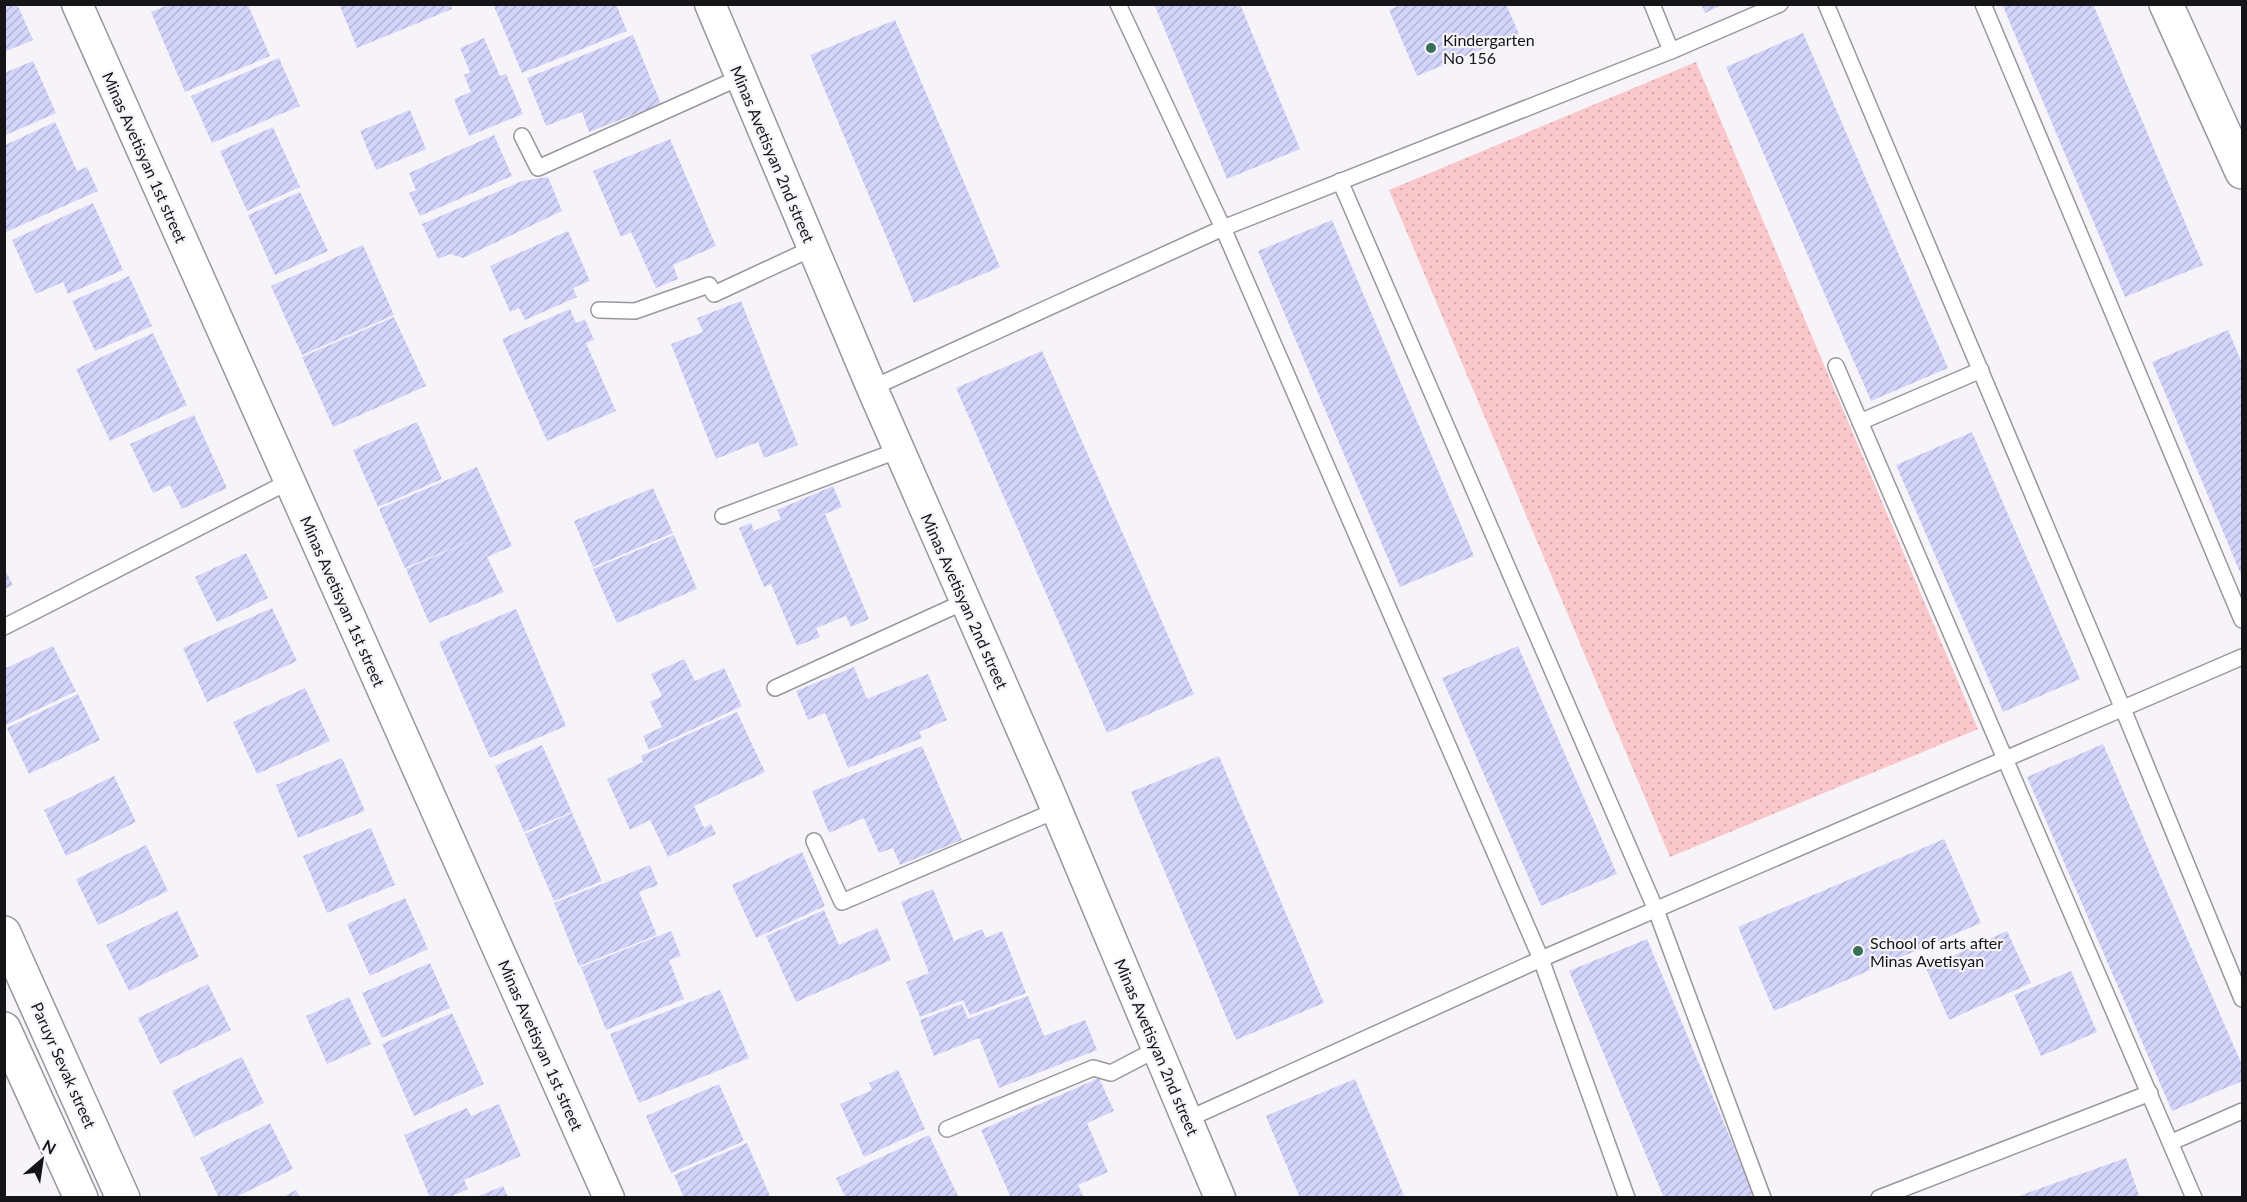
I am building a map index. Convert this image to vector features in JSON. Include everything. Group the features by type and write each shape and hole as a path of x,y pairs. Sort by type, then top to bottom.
{"street":[{"name":"Minas Avetisyan 2nd street","path":"710,4 872,388 1057,810 1220,1197"},
{"path":"2166,4 2242,172"},
{"name":"Minas Avetisyan 1st street","path":"81,6 609,1197"},
{"name":"Paruyr Sevak street","path":"4,933 123,1197"},
{"path":"4,1029 81,1197"}],"lane":[{"path":"1118,4 1223,228 1541,959 1626,1197"},
{"path":"1652,4 1671,51"},
{"path":"872,388 1223,228 1671,51 1780,4"},
{"path":"1826,4 2123,709 2242,999"},
{"path":"1983,4 2242,620"},
{"path":"522,136 538,168 741,77"},
{"path":"1340,181 1656,910 1763,1197"},
{"path":"599,310 635,311 709,285 714,294 813,248"},
{"path":"1836,366 2194,1197"},
{"path":"1860,422 1981,370"},
{"path":"723,516 899,450"},
{"path":"4,627 290,481"},
{"path":"775,688 966,602"},
{"path":"1188,1119 1541,959 2242,657"},
{"path":"814,841 842,902 1057,810"},
{"path":"947,1129 1093,1068 1111,1073 1157,1049"},
{"path":"1879,1197 2150,1093"},
{"path":"2172,1142 2242,1111"}],"shaded area":[{"path":"1696,62 1978,729 1670,857 1389,190"}],"building":[{"path":"4,4 17,4 33,40 4,52"},
{"path":"339,4 450,4 452,9 357,48"},
{"path":"493,4 616,4 627,31 522,73"},
{"path":"1154,4 1240,4 1300,149 1227,179"},
{"path":"1402,4 1506,4 1519,34 1417,76 1389,10"},
{"path":"1701,4 1724,4 1705,13"},
{"path":"2002,4 2093,4 2203,265 2125,297"},
{"path":"168,5 248,5 270,56 185,92 151,12"},
{"path":"895,20 1000,267 914,303 810,55"},
{"path":"1803,33 1948,368 1871,401 1726,67"},
{"path":"633,35 661,104 589,132 582,112 546,126 527,78"},
{"path":"484,38 500,76 506,74 523,114 469,136 454,99 471,92 464,75 470,72 460,48"},
{"path":"279,58 300,106 212,143 191,96"},
{"path":"33,61 56,113 6,135 4,73"},
{"path":"410,110 426,149 376,170 360,131"},
{"path":"55,122 77,171 87,167 98,191 6,232 5,145"},
{"path":"273,127 300,187 247,211 220,151"},
{"path":"494,135 512,176 420,216 409,193 416,190 409,173"},
{"path":"670,139 716,246 673,265 678,279 656,288 631,232 621,237 593,171"},
{"path":"548,177 562,211 463,258 450,254 438,259 422,224 522,181"},
{"path":"300,192 328,251 275,275 248,215"},
{"path":"93,203 123,270 68,294 63,282 36,294 12,240"},
{"path":"1332,220 1474,556 1400,587 1258,251"},
{"path":"568,231 590,281 573,288 577,297 525,320 519,308 510,312 490,266"},
{"path":"363,245 394,315 302,355 271,286"},
{"path":"129,276 152,326 95,351 72,301"},
{"path":"741,301 798,445 764,458 758,442 716,459 671,344 703,332 697,318"},
{"path":"570,309 576,323 585,319 594,340 586,343 616,411 547,441 502,339"},
{"path":"394,317 426,386 333,427 302,357"},
{"path":"2228,330 2242,363 2242,577 2152,362"},
{"path":"153,333 187,405 110,441 76,369"},
{"path":"1042,351 1194,694 1107,733 956,388"},
{"path":"194,415 227,488 182,509 170,485 153,493 130,444"},
{"path":"417,422 442,479 378,507 353,450"},
{"path":"1972,432 2080,679 2003,712 1896,465"},
{"path":"477,467 512,546 487,557 504,592 429,623 406,569 484,535 405,568 379,509"},
{"path":"833,486 842,507 825,514 869,619 851,627 846,616 816,628 820,637 797,646 771,584 764,587 739,528 751,523 754,531 781,519 777,510"},
{"path":"653,488 673,533 593,567 574,521"},
{"path":"674,535 697,589 617,623 593,569"},
{"path":"246,553 268,598 217,622 195,577"},
{"path":"4,568 13,585 4,589"},
{"path":"272,608 297,661 207,702 183,648"},
{"path":"516,609 566,726 490,758 439,642"},
{"path":"53,646 76,691 6,725 4,669"},
{"path":"1518,646 1617,874 1541,906 1442,678"},
{"path":"684,659 695,681 724,668 742,706 649,750 643,736 662,727 650,702 662,696 651,674"},
{"path":"854,667 867,699 928,674 947,720 919,732 922,738 848,768 825,713 808,720 796,691"},
{"path":"305,688 330,741 257,774 233,722"},
{"path":"78,694 100,740 29,774 7,728"},
{"path":"737,712 765,772 694,806 704,828 711,824 716,834 668,857 650,820 630,830 607,779 643,762 641,756"},
{"path":"2103,744 2242,1065 2242,1081 2172,1111 2027,777"},
{"path":"542,745 572,812 524,832 495,766"},
{"path":"922,746 962,840 900,865 893,848 879,853 864,818 829,833 812,791"},
{"path":"1219,756 1324,1003 1236,1040 1131,792"},
{"path":"342,758 365,811 298,838 276,785"},
{"path":"114,776 136,822 66,856 44,810"},
{"path":"572,813 602,881 554,901 525,834"},
{"path":"371,828 395,885 327,913 303,856"},
{"path":"1944,839 1981,923 1774,1011 1738,927"},
{"path":"146,845 168,891 98,925 76,879"},
{"path":"802,852 825,906 756,938 732,885"},
{"path":"650,865 658,885 639,892 657,935 579,966 554,903"},
{"path":"933,889 954,941 982,929 986,938 1002,931 1026,993 970,1015 963,1000 920,1017 906,982 929,973 901,902"},
{"path":"405,898 428,949 370,976 347,924"},
{"path":"824,910 839,945 877,928 891,960 796,1002 766,936"},
{"path":"177,911 199,957 129,991 106,945"},
{"path":"671,931 681,956 669,960 684,999 606,1030 581,967"},
{"path":"2007,931 2031,983 1949,1020 1926,968"},
{"path":"1647,939 1754,1195 1748,1198 1664,1198 1569,971"},
{"path":"430,963 450,1008 382,1038 362,993"},
{"path":"2071,971 2097,1032 2041,1056 2014,995"},
{"path":"208,984 231,1030 160,1064 138,1018"},
{"path":"720,990 749,1058 639,1103 610,1034"},
{"path":"1028,996 1044,1036 1085,1020 1097,1050 999,1088 979,1038 934,1056 920,1020 962,1004 968,1019"},
{"path":"349,997 371,1044 327,1064 306,1016"},
{"path":"452,1013 484,1084 414,1116 382,1044"},
{"path":"242,1057 264,1103 194,1137 172,1091"},
{"path":"898,1070 925,1129 864,1157 840,1104 872,1090 869,1083"},
{"path":"1099,1078 1114,1111 1087,1123 1108,1172 1078,1185 1083,1196 1080,1198 1011,1198 981,1130"},
{"path":"1355,1079 1405,1198 1300,1198 1266,1116"},
{"path":"719,1084 744,1141 671,1173 646,1116"},
{"path":"499,1104 521,1156 464,1180 468,1189 447,1198 430,1198 404,1135 467,1108 471,1116"},
{"path":"270,1123 293,1169 234,1198 219,1198 200,1158"},
{"path":"929,1135 959,1198 846,1198 836,1178"},
{"path":"747,1143 771,1198 684,1198 674,1175"},
{"path":"2126,1158 2140,1198 2016,1198 2016,1197"},
{"path":"503,1186 508,1197 476,1197"},
{"path":"296,1190 300,1198 281,1198"}],"place":[{"name":"Kindergarten No 156","path":"1431,48"},
{"name":"School of arts after Minas Avetisyan","path":"1858,951"}]}
